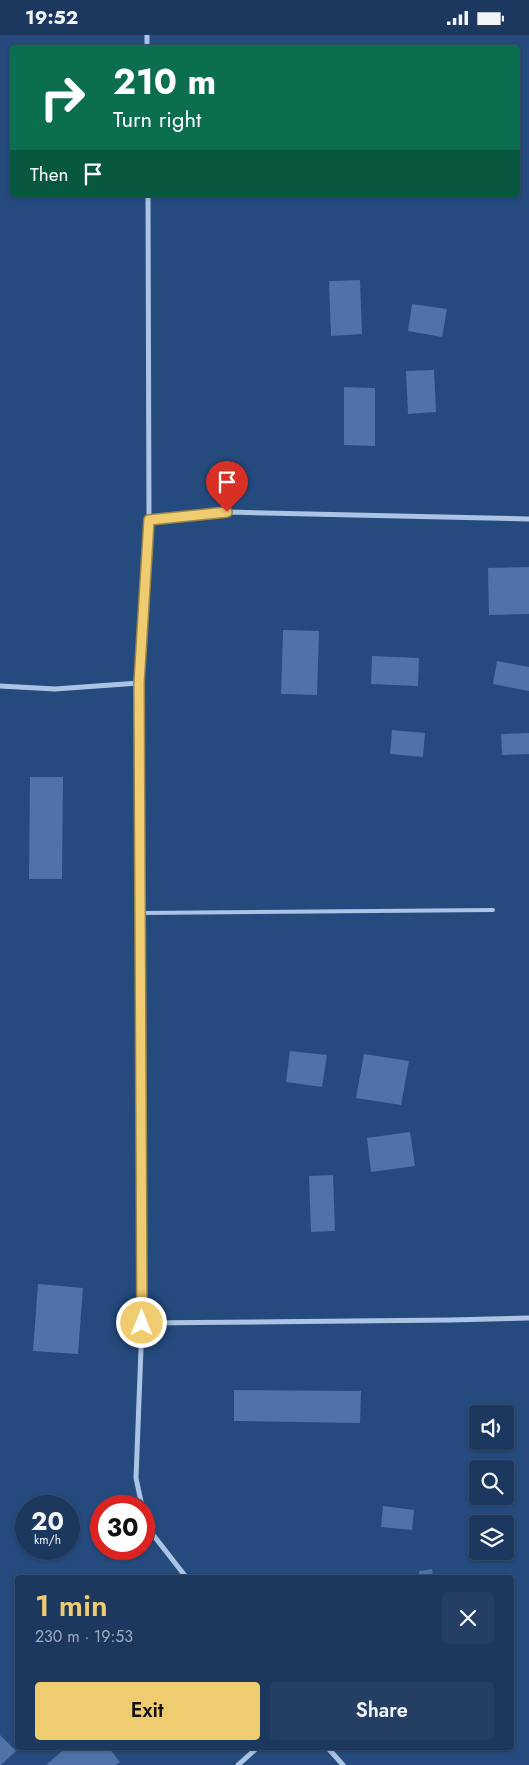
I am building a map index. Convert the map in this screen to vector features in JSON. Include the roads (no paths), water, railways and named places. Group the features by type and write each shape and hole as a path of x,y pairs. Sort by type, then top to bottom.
{"street":[{"path":"140,1495 136,1478 142,1323 139,683 149,520 148,197"},
{"path":"149,520 227,512 529,519"},
{"path":"0,686 55,689 139,683"},
{"path":"142,1323 450,1321 529,1318"},
{"path":"155,1537 184,1575"},
{"path":"238,1765 255,1750"},
{"path":"330,1750 343,1765"}],"lane":[{"path":"140,913 493,910"}]}
